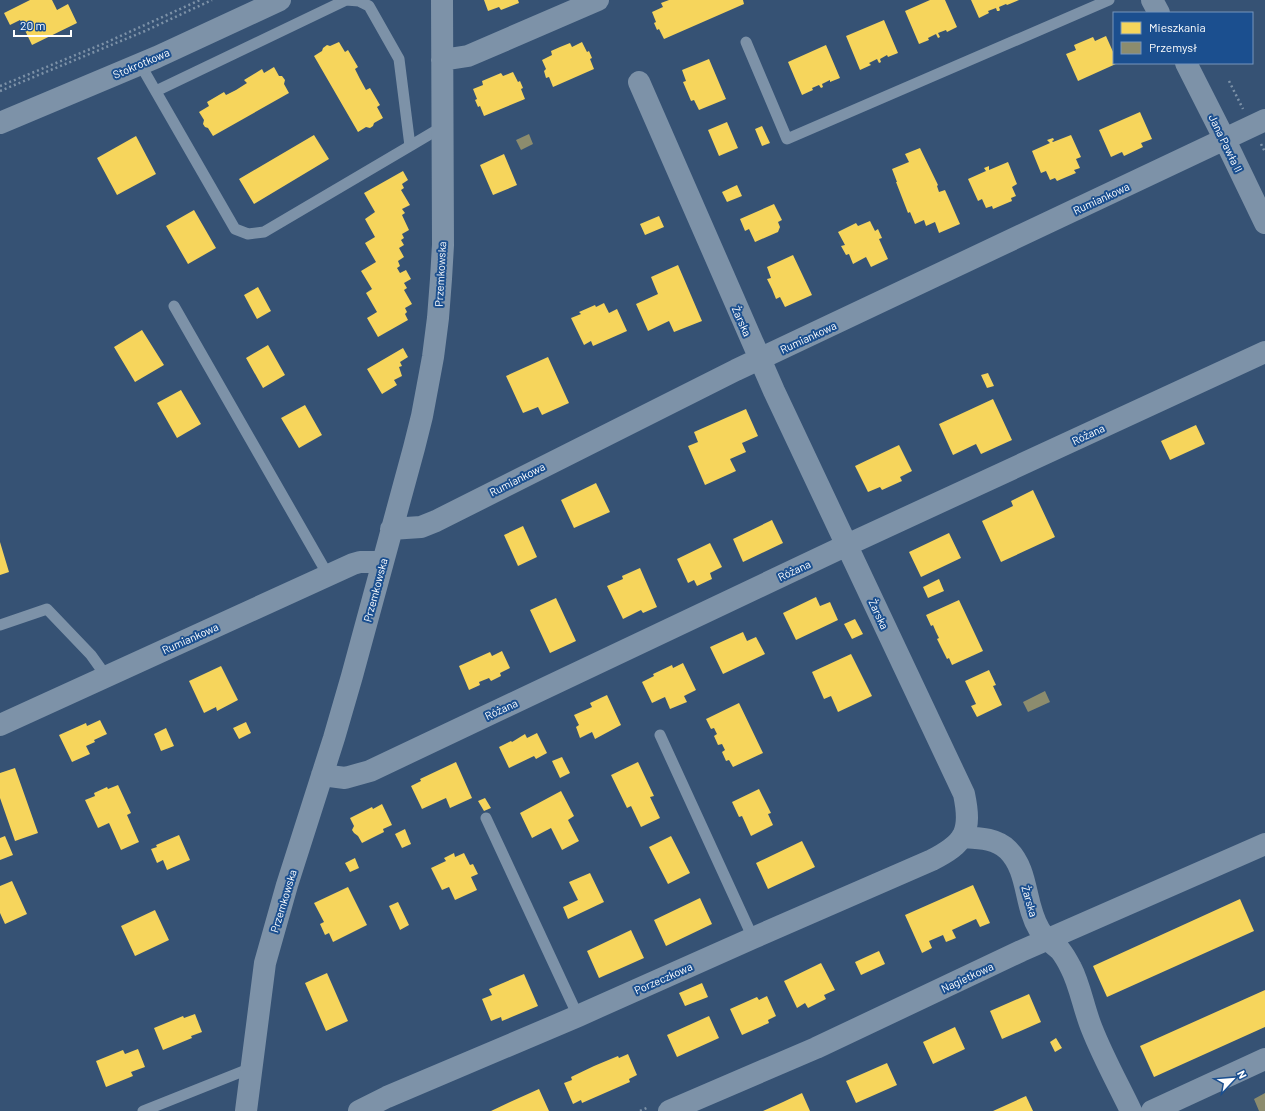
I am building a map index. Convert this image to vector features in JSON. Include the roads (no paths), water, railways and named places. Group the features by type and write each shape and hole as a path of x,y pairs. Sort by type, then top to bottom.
{"street":[{"name":"Przemkowska","path":"246,1111 265,963 287,885 352,676 422,416 438,318 442,246 442,0"},
{"path":"442,60 468,56 598,0"},
{"path":"1152,0 1158,12"},
{"name":"Stokrotkowa","path":"0,123 140,64 267,3"},
{"name":"Jana Pawła II","path":"1187,64 1265,223"},
{"name":"Żarska","path":"639,82 760,359 964,794 967,812 967,825 962,837 994,841 1007,850 1016,861 1023,877 1031,909 1038,928 1047,940 1060,950 1072,969 1092,1029 1131,1111"},
{"name":"Rumiankowa","path":"391,529 421,527 436,521 610,432 760,359 1265,120"},
{"name":"Różana","path":"322,775 345,778 370,771 847,545 1265,352"},
{"name":"Rumiankowa","path":"0,725 328,575 360,562 382,562"},
{"name":"Porzeczkowa","path":"359,1111 387,1097 578,1016 752,938 932,860 954,847 962,837"},
{"name":"Nagietkowa","path":"669,1111 816,1048 1047,940 1265,844"},
{"path":"1152,1111 1265,1059"}],"lane":[{"path":"156,91 346,0 359,1 369,6 399,59 410,146"},
{"path":"746,42 787,139 1109,0"},
{"path":"140,64 236,229 248,234 264,232 442,127"},
{"path":"174,306 328,575"},
{"path":"0,625 47,609 91,655 106,676"},
{"path":"660,735 752,938"},
{"path":"486,818 578,1016"},
{"path":"143,1111 251,1068"}]}
